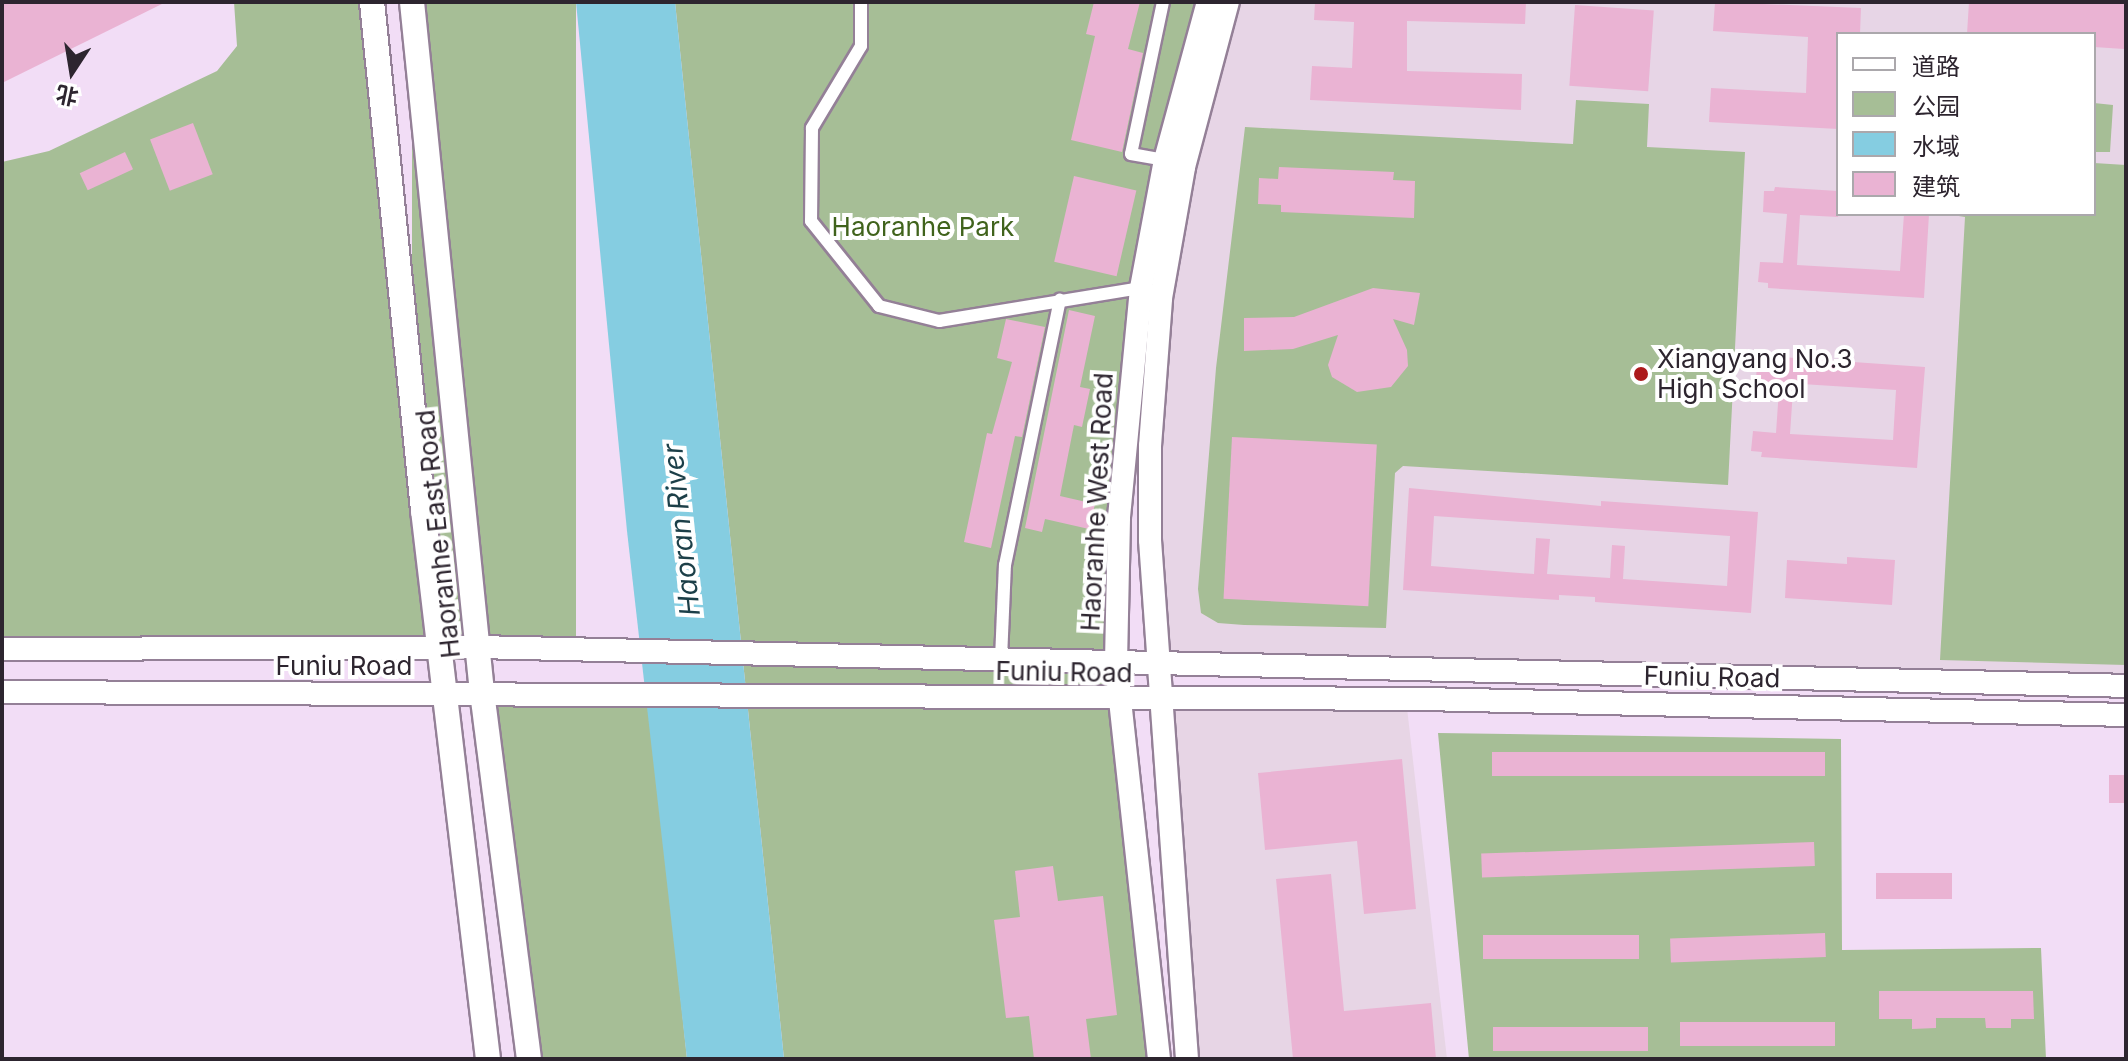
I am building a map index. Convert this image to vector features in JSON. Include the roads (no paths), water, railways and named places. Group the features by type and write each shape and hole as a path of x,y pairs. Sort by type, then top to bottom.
{"main road":[{"name":"Haoranhe East Road","path":"372,2 439,648 488,1059"},
{"name":"Haoranhe East Road","path":"412,2 477,647 529,1059"}],"street":[{"path":"861,2 861,46 812,128 811,221 879,306 939,321 1141,288"},
{"path":"1163,2 1131,154 1165,160"},
{"name":"Haoranhe West Road","path":"1159,1059 1124,701 1116,662 1119,517 1141,288 1165,160 1208,2"},
{"name":"Haoranhe West Road","path":"1187,1059 1150,540 1150,446 1161,298 1184,167 1228,2"},
{"path":"1001,659 1005,565 1060,300"},
{"path":"2,649 477,647 2126,686"},
{"name":"Funiu Road","path":"2,692 482,692 767,699 1162,702 1438,699 2126,715"}],"water":[{"name":"Haoran River","path":"576,2 675,2 784,1059 687,1059 627,531"}],"place":[{"name":"Xiangyang No.3 High School","path":"1641,374"}],"park label":[{"name":"Haoranhe Park","path":"923,227"}]}
